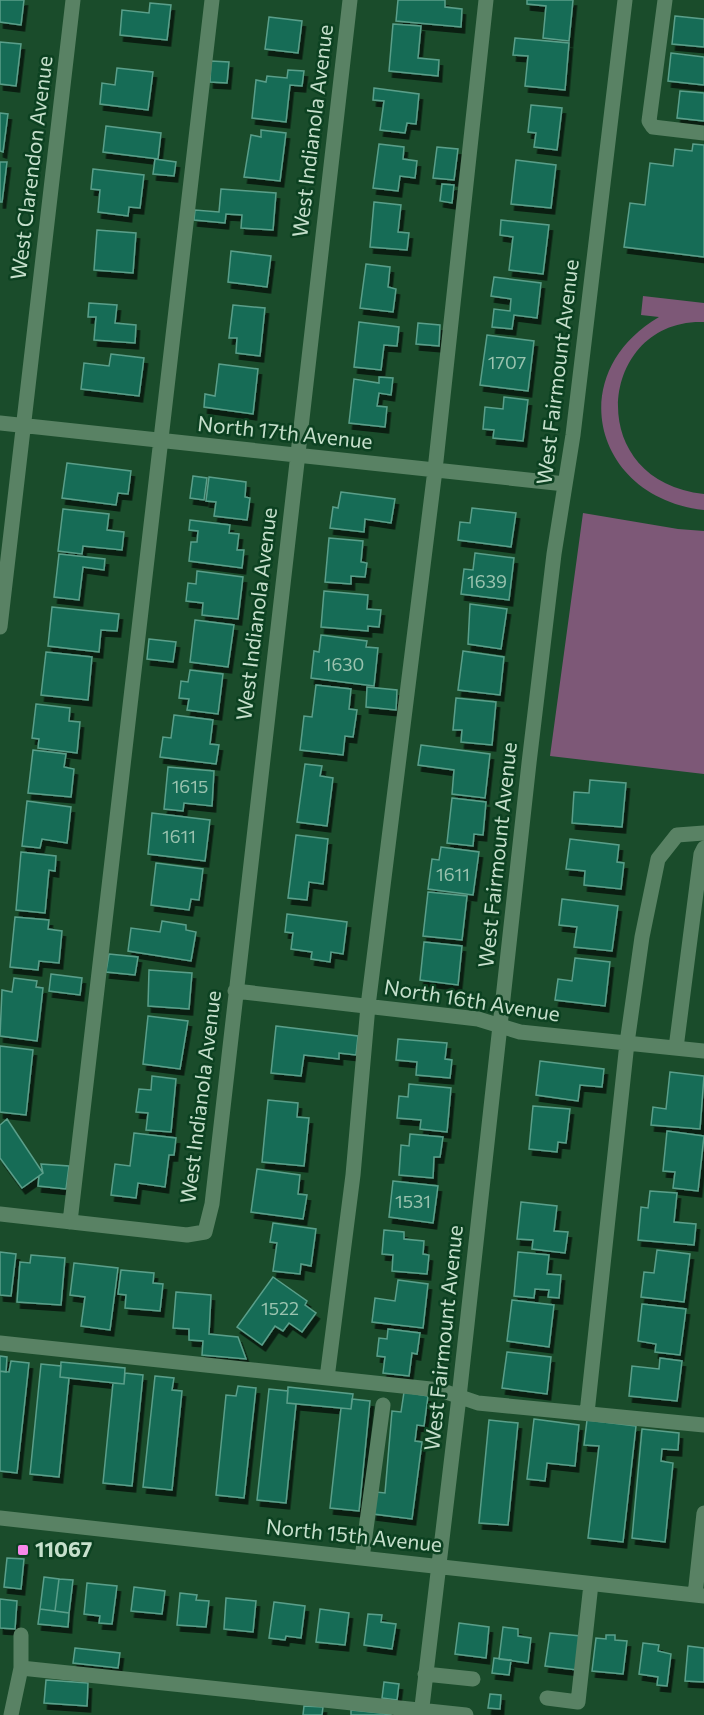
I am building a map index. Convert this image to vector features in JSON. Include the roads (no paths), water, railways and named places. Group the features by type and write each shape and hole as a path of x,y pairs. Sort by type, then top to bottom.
{"street":[{"name":"West Clarendon Avenue","path":"0,627 22,425 74,0"},
{"path":"0,1215 70,1222 212,0"},
{"name":"West Indianola Avenue","path":"70,1222 187,1235 205,1232 212,1204 350,0"},
{"path":"327,1378 353,1175 368,1006 435,470 486,0"},
{"name":"West Fairmount Avenue","path":"421,1713 459,1396 549,589 565,484 626,0"},
{"path":"665,0 649,121 653,127 704,133"},
{"name":"North 17th Avenue","path":"0,423 297,457 565,484"},
{"path":"587,1413 627,1042 642,937 658,859 676,835 704,833"},
{"path":"676,1048 701,854 704,848"},
{"name":"North 16th Avenue","path":"235,991 478,1018 520,1032 704,1051"},
{"path":"0,1343 440,1390 478,1403 704,1425"},
{"path":"362,1558 383,1405"},
{"path":"699,1596 704,1513"},
{"name":"North 15th Avenue","path":"0,1518 699,1596"},
{"path":"547,1698 578,1702 591,1584"},
{"path":"11,1715 21,1668 21,1635"},
{"path":"21,1668 421,1713 466,1715"},
{"path":"425,1674 473,1679"}],"place":[{"name":"11067","path":"23,1550"}]}
